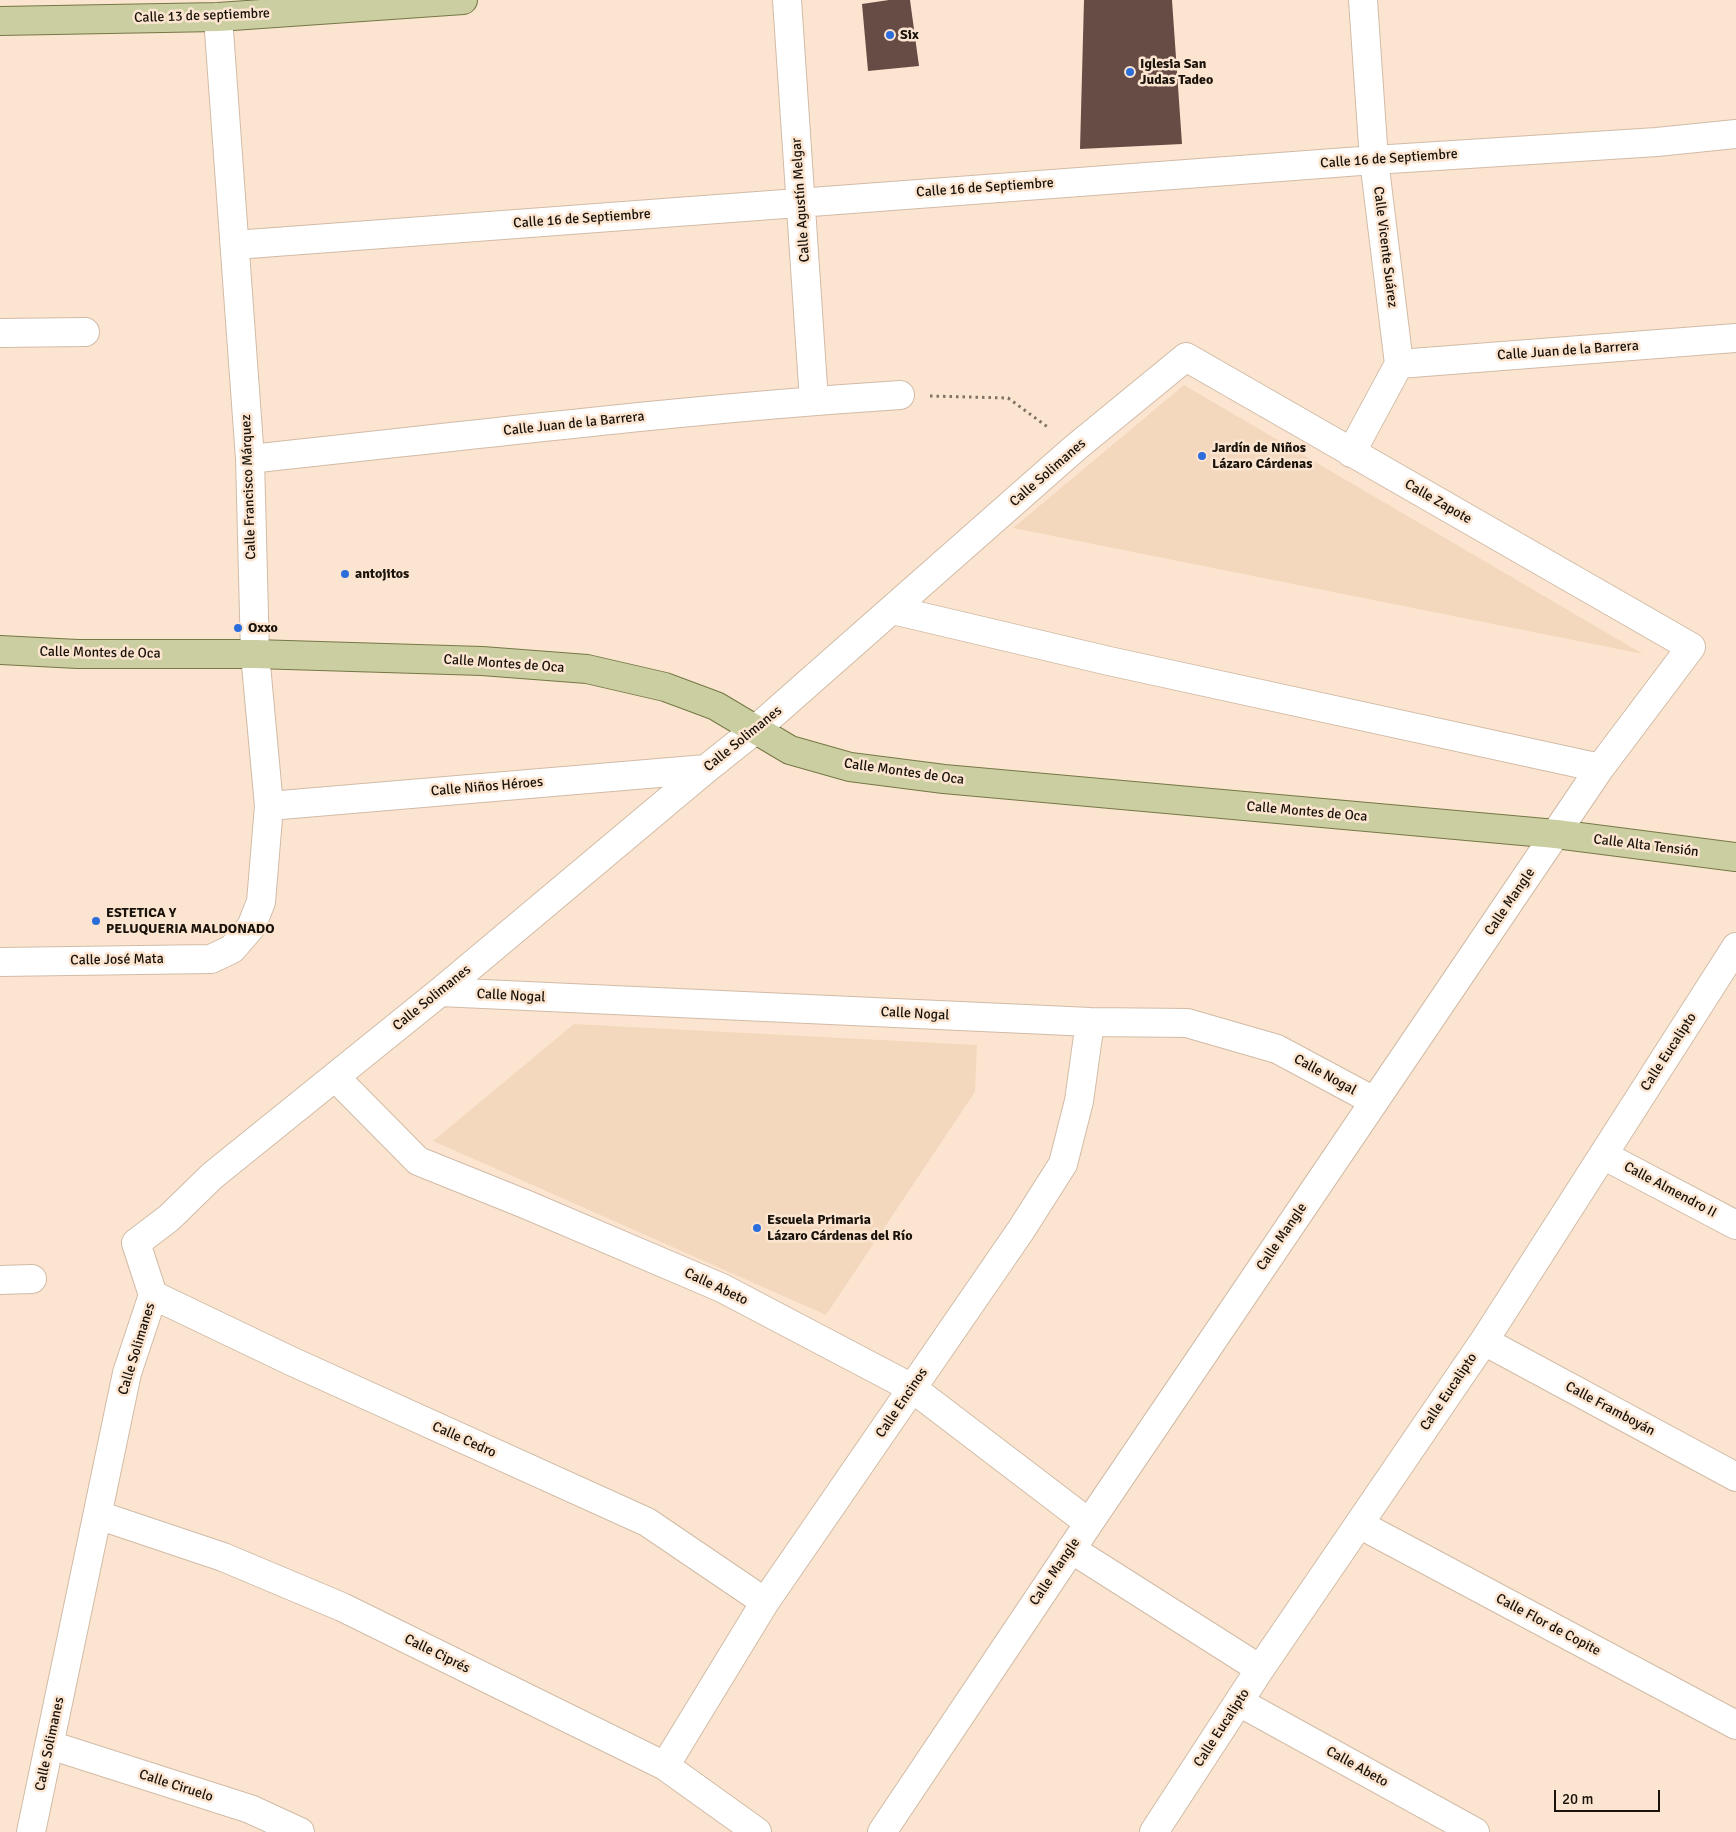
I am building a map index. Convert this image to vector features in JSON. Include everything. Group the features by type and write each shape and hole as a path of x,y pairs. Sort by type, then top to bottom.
{"main road":[{"name":"Calle 13 de septiembre","path":"0,21 218,17 463,0"},
{"name":"Calle Montes de Oca","path":"0,650 78,654 255,654 482,661 587,669 665,686 716,706 790,750 850,767 944,779 1556,834"},
{"name":"Calle Alta Tensión","path":"1556,834 1736,857"}],"street":[{"name":"Calle Agustín Melgar","path":"787,0 814,401"},
{"name":"Calle Vicente Suárez","path":"1363,0 1374,160 1399,364"},
{"name":"Calle Francisco Márquez","path":"218,17 250,459 255,654 268,806 261,902 251,927 232,949"},
{"name":"Calle 16 de Septiembre","path":"235,245 1374,160 1656,142 1736,134"},
{"path":"0,333 85,332"},
{"name":"Calle Juan de la Barrera","path":"1399,364 1736,338"},
{"name":"Calle Solimanes","path":"31,1832 127,1373 153,1295 136,1243 169,1218 212,1176 440,992 755,730 1075,448 1186,357"},
{"name":"Calle Zapote","path":"1186,357 1691,647"},
{"path":"1351,453 1399,364"},
{"name":"Calle Juan de la Barrera","path":"250,459 534,428 814,401 900,395"},
{"path":"893,610 1109,661 1600,768"},
{"name":"Calle Mangle","path":"882,1832 1071,1549 1600,768 1691,647"},
{"name":"Calle Niños Héroes","path":"268,806 706,769"},
{"name":"Calle José Mata","path":"0,962 211,958 232,949"},
{"name":"Calle Eucalipto","path":"1154,1832 1260,1669 1484,1341 1603,1155 1732,960"},
{"name":"Calle Nogal","path":"440,992 1090,1022 1187,1023 1277,1049 1374,1101"},
{"name":"Calle Encinos","path":"665,1766 765,1602 1021,1230 1063,1164 1078,1101 1090,1022"},
{"name":"Calle Abeto","path":"335,1077 418,1161 722,1288 912,1388 1089,1523"},
{"name":"Calle Almendro II","path":"1603,1155 1736,1225"},
{"path":"0,1280 32,1279"},
{"name":"Calle Cedro","path":"153,1295 291,1361 647,1522 765,1602"},
{"name":"Calle Framboyán","path":"1484,1341 1736,1476"},
{"name":"Calle Ciprés","path":"98,1515 222,1557 342,1607 665,1766 757,1832"},
{"name":"Calle Flor de Copite","path":"1359,1524 1736,1725"},
{"path":"1071,1549 1260,1669"},
{"name":"Calle Abeto","path":"1239,1702 1475,1832"},
{"name":"Calle Ciruelo","path":"50,1745 250,1810 300,1832"}],"path":[{"path":"900,395 1008,398 1075,448"}],"shaded area":[{"name":"Jardín de Niños Lázaro Cárdenas","path":"1184,385 1643,654 1013,528"},
{"name":"Escuela Primaria Lázaro Cárdenas del Río","path":"574,1024 977,1045 975,1092 826,1315 433,1141"}],"building":[{"name":"Six","path":"889,0 910,0 919,66 868,71 862,4"},
{"name":"Iglesia San Judas Tadeo","path":"1084,0 1172,0 1182,144 1080,149"}],"place":[{"name":"Six","path":"890,35"},
{"name":"Iglesia San Judas Tadeo","path":"1130,72"},
{"name":"Jardín de Niños Lázaro Cárdenas","path":"1202,456"},
{"name":"antojitos","path":"345,574"},
{"name":"Oxxo","path":"238,628"},
{"name":"ESTETICA Y PELUQUERIA MALDONADO","path":"96,921"},
{"name":"Escuela Primaria Lázaro Cárdenas del Río","path":"757,1228"}]}
